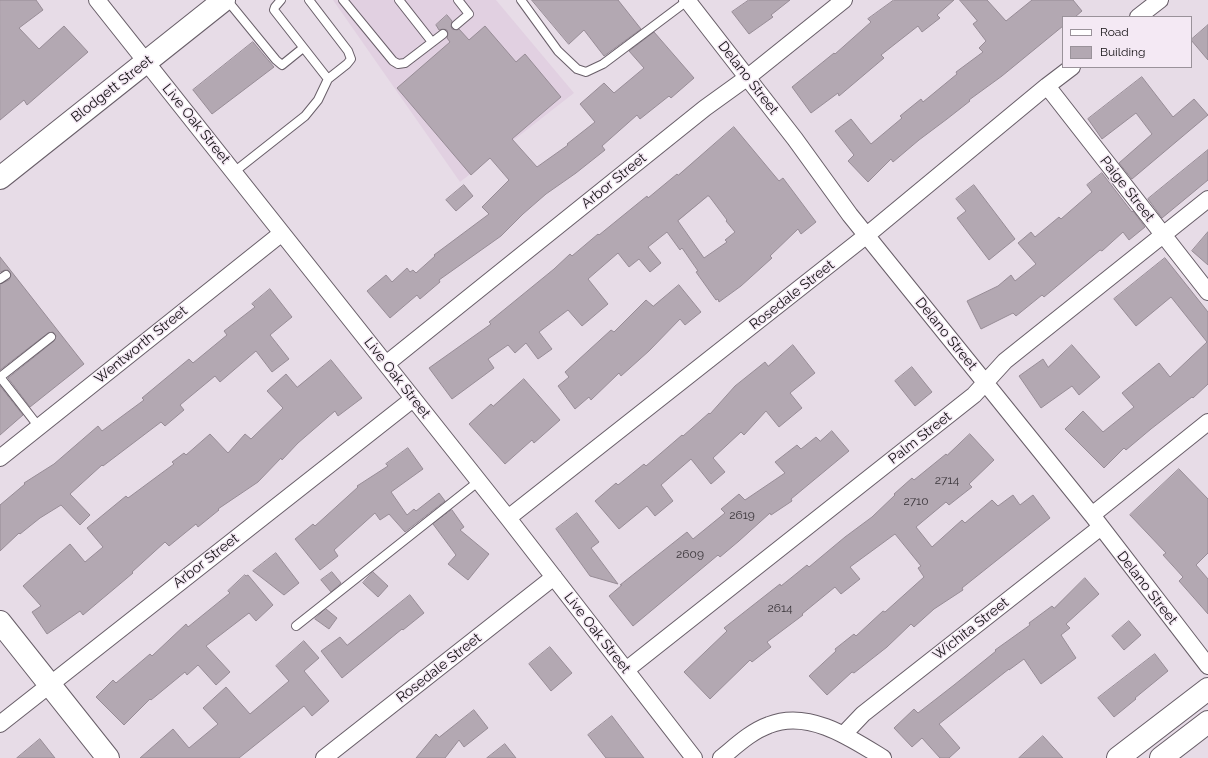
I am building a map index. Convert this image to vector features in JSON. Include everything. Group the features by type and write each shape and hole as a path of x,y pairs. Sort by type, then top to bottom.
{"main road":[{"name":"Blodgett Street","path":"0,178 226,0"},
{"path":"0,622 108,758"},
{"path":"1118,758 1208,689"},
{"path":"1162,758 1208,722"}],"street":[{"name":"Live Oak Street","path":"97,0 479,481 694,758"},
{"name":"Delano Street","path":"687,0 748,77 850,215 1096,521 1208,666"},
{"name":"Arbor Street","path":"386,364 699,113 748,77 844,0"},
{"path":"1139,16 1160,0"},
{"name":"Rosedale Street","path":"508,518 867,235 1071,68"},
{"name":"Paige Street","path":"1047,86 1208,292"},
{"name":"Palm Street","path":"626,670 974,395 1004,360 1208,199"},
{"name":"Wentworth Street","path":"0,458 282,232"},
{"name":"Arbor Street","path":"0,724 413,399"},
{"name":"Wichita Street","path":"844,734 863,714 1096,521 1208,422"},
{"name":"Rosedale Street","path":"324,758 554,577"},
{"path":"721,758 752,733 770,724 790,721 809,722 844,734 883,758"}],"lane":[{"path":"226,0 276,60 282,65 303,48"},
{"path":"281,0 274,10 328,79"},
{"path":"234,172 305,116 318,100 328,79 347,64 351,58 348,51 309,0"},
{"path":"343,0 393,61 398,64 405,63 443,34"},
{"path":"399,0 432,42"},
{"path":"456,25 469,14 458,0"},
{"path":"522,0 558,51 577,69 586,72 603,64 687,0"},
{"path":"39,427 0,377 51,337"},
{"path":"296,626 479,481"}],"shaded area":[{"path":"333,0 496,0 574,93 460,182"}],"building":[{"path":"0,0 36,0 43,10 19,28 39,49 64,26 88,52 27,105 24,100 0,120"},
{"path":"532,0 618,0 641,29 604,56 584,30 569,44"},
{"path":"749,0 790,0 771,15 773,17 749,34 732,12"},
{"path":"894,0 954,0 937,15 940,18 922,32 918,26 881,55 884,58 839,96 838,93 811,113 792,87 834,53 835,54 871,22 868,19"},
{"path":"960,0 987,0 1006,21 1032,0 1073,0 1082,11 1076,16 1062,16 1062,27 893,162 891,159 868,182 848,161 854,155 835,131 851,119 871,144 902,118 900,116 921,99 923,102 957,74 956,72 983,52 979,48 986,41 973,24 977,21"},
{"path":"447,15 452,21 452,29 459,29 469,40 485,26 516,62 525,54 561,97 512,139 537,167 568,145 567,144 595,122 580,104 604,83 614,93 644,68 629,51 654,32 694,78 671,98 669,96 640,119 637,115 602,146 605,150 546,194 501,236 439,280 440,282 420,299 417,295 390,318 367,291 386,275 392,282 407,268 410,272 413,270 416,273 435,256 434,255 489,214 482,207 509,180 490,158 471,175 397,88 450,42 447,38 447,30 439,30 436,25"},
{"path":"1208,25 1208,60 1192,41 1192,39"},
{"path":"253,42 274,67 212,114 193,90"},
{"path":"1142,77 1173,117 1194,99 1208,115 1132,179 1119,163 1152,134 1136,113 1102,139 1088,119"},
{"path":"734,127 779,181 783,178 816,222 801,234 798,229 770,256 772,258 741,286 719,302 696,272 698,271 682,248 680,250 667,232 648,247 661,263 650,272 639,259 629,267 618,253 588,279 608,304 582,326 568,310 539,332 552,349 538,359 526,343 515,353 508,345 488,359 494,368 452,399 429,368 491,324 489,322 554,269 570,254 572,256 647,196 648,198 677,174 678,175","holes":["709,196 735,232 725,240 727,242 704,258 678,221"]},
{"path":"1208,150 1208,180 1162,218 1148,199"},
{"path":"1102,173 1145,227 1129,240 1123,232 1102,251 1100,250 1044,297 1042,295 1016,316 1013,313 981,329 967,301 998,286 1011,275 1015,281 1036,264 1018,243 1031,232 1035,237 1059,217 1061,219 1092,192 1087,185"},
{"path":"464,185 473,196 456,211 446,200"},
{"path":"974,185 1015,239 989,260 957,218 966,211 956,199"},
{"path":"1208,232 1208,265 1192,251"},
{"path":"0,257 84,364 30,407 8,378 54,341 56,336 53,332 48,333 0,370 0,284 9,280 11,275 8,270 0,272"},
{"path":"1165,258 1208,312 1208,384 1193,398 1192,397 1126,450 1124,448 1104,468 1065,429 1083,411 1103,432 1134,407 1122,393 1159,363 1170,377 1207,342 1171,297 1136,326 1114,299"},
{"path":"679,285 701,312 685,325 680,319 649,351 621,376 619,373 591,400 589,397 575,409 558,386 569,377 565,372 611,330 614,332 646,300 653,306"},
{"path":"270,289 292,317 270,335 289,359 272,372 256,351 220,382 215,376 180,405 184,410 165,426 161,422 103,466 102,465 70,494 90,515 80,525 61,505 40,518 20,534 19,533 0,551 0,505 25,484 24,483 54,464 98,426 102,431 144,400 142,398 189,359 193,363 227,335 224,331 255,307 252,304"},
{"path":"793,345 815,373 790,393 802,408 779,427 766,411 744,435 741,432 713,458 725,472 711,484 691,459 661,485 673,501 655,516 647,506 619,529 595,501 616,483 618,485 644,464 646,466 709,413 710,414 735,386 765,362 768,366"},
{"path":"1072,345 1100,377 1079,395 1072,386 1041,408 1019,376 1043,359 1048,367"},
{"path":"331,360 362,398 338,416 335,411 298,443 282,460 281,458 258,482 218,509 219,510 198,527 196,524 169,546 165,542 132,572 133,573 83,615 80,611 47,634 32,612 41,606 23,586 70,544 85,562 103,547 87,528 126,496 128,498 174,464 172,462 184,453 186,455 210,434 228,453 245,434 251,439 283,408 267,391 286,374 297,387"},
{"path":"912,367 932,392 915,406 895,381"},
{"path":"524,379 560,420 534,443 532,440 505,464 469,424 491,404 493,406"},
{"path":"0,386 23,415 0,435"},
{"path":"832,431 849,451 791,499 792,501 771,515 770,513 720,557 718,555 633,626 609,596 622,585 620,585 687,532 693,539 725,513 721,509 739,494 745,500 785,473 775,462 797,445 801,449 816,437 820,441"},
{"path":"970,434 994,460 969,484 972,487 949,505 946,502 916,527 932,547 962,520 965,523 992,500 998,506 1013,495 1020,505 1033,495 1050,518 962,588 963,590 934,609 914,627 911,624 887,647 854,673 852,672 827,695 809,676 836,651 835,649 854,634 856,636 924,577 918,568 921,566 895,534 850,567 860,579 841,594 835,587 802,614 803,615 767,642 771,647 752,662 750,660 710,699 684,672 727,631 724,628 780,584 781,586 807,565 809,567 872,517 912,478 914,480 946,454 947,455"},
{"path":"408,448 423,469 391,492 407,515 414,509 416,511 439,493 445,501 405,532 389,514 380,520 375,513 334,550 338,556 320,570 295,539 313,524 315,526 358,487 357,486 388,466 386,464"},
{"path":"1179,469 1208,499 1208,553 1196,565 1208,579 1208,614 1179,581 1183,577 1163,555 1166,553 1130,515"},
{"path":"452,510 464,527 460,530 489,554 468,580 448,564 456,555 433,524"},
{"path":"577,513 599,542 591,548 618,584 590,576 556,529"},
{"path":"276,553 299,583 284,595 253,571"},
{"path":"332,572 341,583 331,592 321,580"},
{"path":"373,572 388,586 378,597 363,583"},
{"path":"245,575 248,575 273,605 256,621 249,613 206,646 230,672 216,685 198,665 187,675 185,672 151,700 150,699 124,725 96,697 113,680 116,683 150,654 152,656 186,624 188,627 230,593 228,591"},
{"path":"1085,578 1099,594 1066,624 1070,628 1061,635 1076,658 1041,684 1024,659 939,724 960,748 949,758 940,758 922,738 912,747 894,728 914,709 918,713 996,651 995,650 1030,625 1029,623 1052,606 1054,608"},
{"path":"410,595 424,613 342,678 321,651 340,637 347,645"},
{"path":"326,609 337,618 329,629 315,619"},
{"path":"1129,621 1141,635 1124,650 1112,636"},
{"path":"304,641 319,658 304,671 329,701 312,716 304,706 239,758 140,758 173,729 189,748 218,724 203,708 226,687 250,714 289,681 276,666"},
{"path":"550,647 572,673 551,691 529,664"},
{"path":"1155,654 1168,671 1114,717 1098,698"},
{"path":"474,710 488,728 464,747 459,740 445,758 416,758 436,734 439,737"},
{"path":"612,716 644,758 606,758 588,735"},
{"path":"1043,736 1063,758 1019,758"},
{"path":"40,739 55,758 17,758"},
{"path":"505,744 516,758 487,758"}]}
